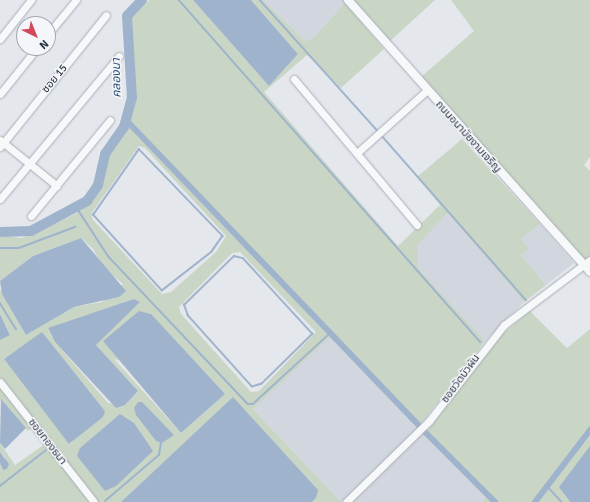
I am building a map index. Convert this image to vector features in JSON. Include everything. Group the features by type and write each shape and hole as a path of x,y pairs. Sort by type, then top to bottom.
{"street":[{"path":"0,39 31,0"},
{"path":"56,24 76,0"},
{"name":"ถนนอนามัยงามเจริญ","path":"348,0 426,91 587,262 590,272"},
{"name":"ซอย 15","path":"1,143 106,15"},
{"path":"0,94 31,56"},
{"path":"0,199 119,56"},
{"path":"294,79 417,225"},
{"path":"357,153 426,91"},
{"path":"31,216 110,120"},
{"path":"1,143 57,186"},
{"name":"ซอยวัดบัวผัน","path":"346,502 425,426 504,325 587,262"},
{"name":"ซอยทองธนา","path":"0,382 94,502"}],"shaded area":[{"path":"263,0 348,0 313,38 305,41"},
{"path":"448,213 524,302 485,341 418,268 416,245"},
{"path":"540,224 574,263 546,285 521,255 528,249 521,239"},
{"path":"330,336 415,426 427,431 489,494 482,502 341,502 253,409"}],"green space":[{"path":"149,0 193,0 269,86 298,54 251,0 263,0 305,41 313,38 345,3 384,49 341,88 307,55 264,92 398,246 440,205 417,177 462,139 540,224 521,239 529,249 521,255 546,285 524,302 448,213 417,245 418,268 485,341 418,428 330,337 253,409 341,502 312,502 316,498 233,398 121,502 97,502 0,378 0,340 10,334 0,314 0,289 26,335 74,307 102,302 123,284 104,268 93,249 81,238 33,256 0,281 0,235 21,238 36,233 75,214 90,202 101,182 110,150 125,129 132,110 130,18","holes":["139,146 145,148 226,236 216,252 171,292 162,294 93,220 91,214","240,252 316,332 259,391 251,392 181,314 179,307 232,253","134,299 140,302 98,339 96,345 138,391 125,405 108,403 55,342 48,329","42,333 105,411 70,444 4,359","114,359 213,384 225,394 181,433","142,402 146,407 156,441 152,435"]},
{"path":"354,0 435,0 389,42"},
{"path":"451,0 590,0 590,157 584,165 590,171 590,257 584,261 421,77 474,31"},
{"path":"530,311 567,348 590,329 590,446 564,495 570,502 482,502 489,493 427,431 495,340"},
{"path":"0,386 32,427 28,431 0,400"},
{"path":"0,443 15,465 45,444 91,502 0,502 0,463 3,470 5,457 0,452"}],"water":[{"path":"193,0 251,0 298,54 269,86"},
{"path":"81,238 126,291 119,297 74,307 26,335 2,294 0,281 33,256"},
{"path":"134,299 140,302 96,345 138,391 125,405 116,408 55,342 48,328"},
{"path":"139,311 151,314 225,394 181,433 103,341"},
{"path":"0,314 10,335 0,340"},
{"path":"42,332 105,411 103,417 69,444 4,359"},
{"path":"233,397 318,490 316,498 312,502 121,502"},
{"path":"1,399 26,428 5,449 0,443"},
{"path":"138,402 142,402 174,435 162,443 156,441 136,415 134,408"},
{"path":"120,414 134,423 153,451 116,486 105,491 77,456 80,448"},
{"path":"590,446 590,502 570,502 559,487"},
{"path":"0,452 9,464 7,469 3,470 0,463"}],"waterway":[{"name":"คลองนา","path":"0,232 31,231 87,201 98,185 105,154 124,127 132,98 127,16 142,0"},
{"path":"179,0 481,342"},
{"path":"260,0 377,130"},
{"path":"126,120 418,425"},
{"path":"383,137 526,300"},
{"path":"139,149 223,236 212,252 162,291 93,215 139,149"},
{"path":"77,208 109,257 248,404 253,404 329,334"},
{"path":"0,248 19,248 75,227"},
{"path":"234,256 243,258 313,334 262,384 252,387 188,316 184,305 234,256"},
{"path":"0,303 16,329"},
{"path":"535,502 590,430"},
{"path":"426,433 495,502"},
{"path":"105,501 159,455 161,442"},
{"path":"0,486 46,450"},
{"path":"547,486 562,502"}]}
